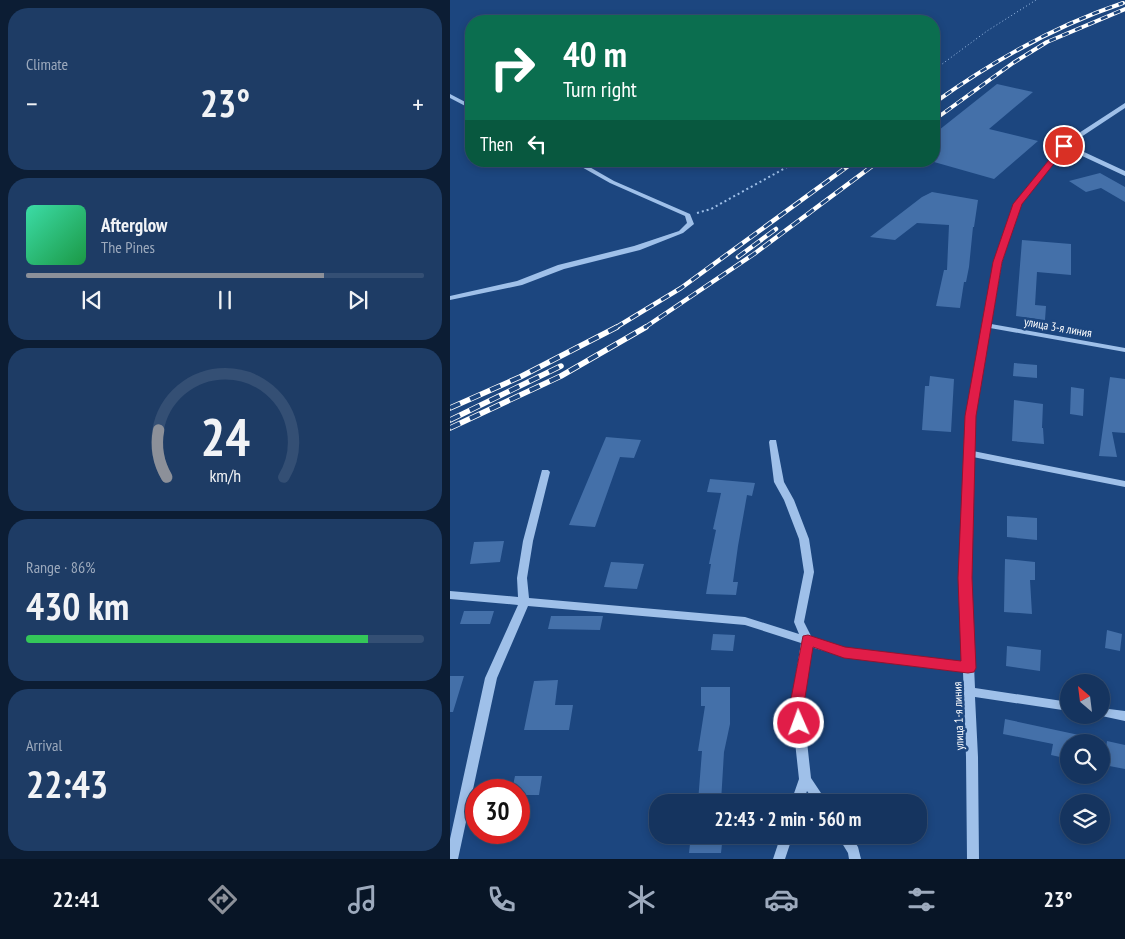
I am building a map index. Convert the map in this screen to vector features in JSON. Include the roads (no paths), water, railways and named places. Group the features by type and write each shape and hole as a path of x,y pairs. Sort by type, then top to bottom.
{"street":[{"path":"450,96 465,104"},
{"name":"улица 1-я линия","path":"973,859 970,692 965,578 970,416 998,262 1017,204 1064,146 1125,105"},
{"path":"1064,146 1125,174"},
{"path":"450,298 519,283 562,267 637,248 681,232 691,224 688,214 612,182 585,167"},
{"name":"улица 3-я линия","path":"986,325 1125,350"},
{"path":"773,442 779,482 789,500 804,538 809,572 799,622 808,640 797,704 805,779 800,794"},
{"path":"969,453 1125,484"},
{"path":"452,859 491,678 524,602 522,578 528,541 545,472"},
{"path":"450,595 745,621 844,653 968,668"},
{"path":"970,692 1060,706"},
{"path":"1110,714 1125,716"},
{"path":"805,779 815,794"},
{"path":"779,859 784,844"},
{"path":"849,844 854,851 855,859"}],"railway":[{"path":"940,99 1025,46 1073,22 1123,3"},
{"path":"940,116 1013,63 1047,42 1125,9"},
{"path":"615,328 681,288 847,167"},
{"path":"644,328 754,254 871,167"},
{"path":"738,257 776,229"},
{"path":"450,408 520,377 617,327"},
{"path":"450,428 561,376 646,327"},
{"path":"450,420 561,366"}]}
